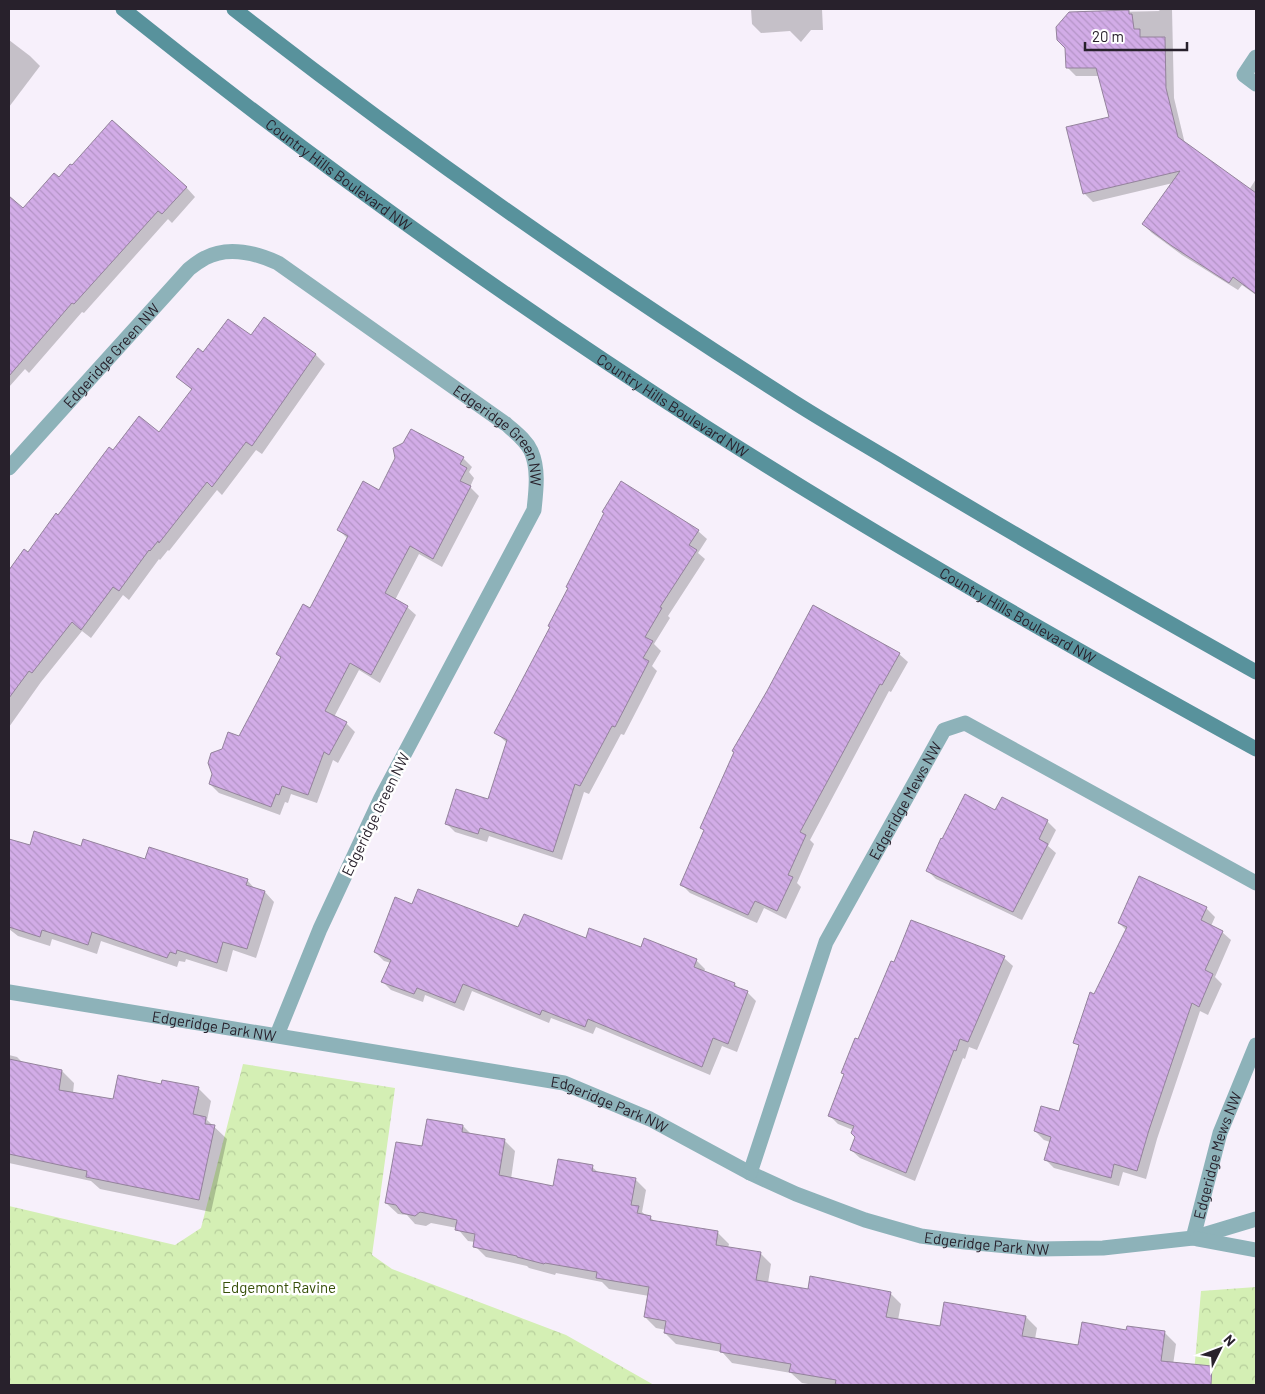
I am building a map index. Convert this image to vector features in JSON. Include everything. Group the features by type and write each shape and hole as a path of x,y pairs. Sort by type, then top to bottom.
{"main road":[{"name":"Country Hills Boulevard NW","path":"123,9 189,62 399,219 486,281 704,426 892,542 1061,641 1256,750"},
{"path":"234,9 331,84 549,240 788,398 1080,573 1256,672"}],"street":[{"path":"1256,57 1244,76 1256,84"},
{"name":"Edgeridge Green NW","path":"9,468 189,269 206,257 223,252 242,251 262,255 278,262 506,424 531,451 536,487 534,510 381,798 320,929 277,1035"},
{"name":"Edgeridge Mews NW","path":"750,1174 826,942 944,730 965,723 1256,883"},
{"name":"Edgeridge Park NW","path":"9,992 564,1083 650,1119 750,1174 796,1194 865,1220 921,1236 1038,1249 1103,1248 1193,1238 1256,1218"},
{"name":"Edgeridge Mews NW","path":"1193,1238 1220,1133 1256,1045"},
{"name":"Edgeridge Park NW","path":"1193,1238 1256,1250"}],"green space":[{"name":"Edgemont Ravine","path":"243,1064 395,1088 372,1255 392,1269 566,1335 654,1385 9,1385 9,1206 175,1245 201,1228"},
{"path":"1256,1287 1256,1385 1193,1385 1201,1291"}],"building":[{"path":"1129,10 1129,14 1132,14 1134,29 1140,29 1140,37 1165,37 1166,88 1178,137 1256,193 1256,294 1233,277 1229,283 1142,224 1180,171 1083,194 1066,127 1109,117 1096,68 1066,68 1065,48 1057,40 1056,27 1069,12"},
{"path":"112,120 187,187 162,214 158,211 74,304 72,303 9,376 9,196 23,208 54,173 59,177 70,164 72,165"},
{"path":"264,317 316,354 252,446 246,442 212,487 207,482 159,543 158,541 149,550 119,591 113,587 81,630 72,622 32,673 29,671 9,698 9,570 24,549 28,552 56,513 58,515 109,447 113,450 139,416 159,432 192,389 176,377 198,348 203,352 228,319 251,335"},
{"path":"411,429 464,457 460,464 467,468 460,481 471,486 433,559 410,546 385,593 408,606 371,675 350,663 325,711 347,722 329,755 324,752 308,795 282,786 279,795 276,794 271,807 209,784 212,774 208,763 211,753 222,749 228,732 239,736 281,657 276,654 303,604 310,608 348,536 337,530 363,481 379,490 395,458 393,448 403,443"},
{"path":"621,481 699,530 689,545 697,550 660,607 662,608 645,637 653,641 643,658 649,661 615,727 612,726 580,786 575,784 553,852 480,828 478,834 445,824 456,789 488,799 507,740 494,733 550,627 548,626 568,588 566,587 604,513 602,512"},
{"path":"813,605 900,653 882,685 880,684 800,832 806,835 788,875 793,877 777,911 755,901 748,915 680,885 704,830 700,828 734,752 732,751"},
{"path":"965,794 995,810 1002,797 1048,820 1039,839 1048,844 1013,912 926,871 941,838"},
{"path":"34,831 81,846 83,839 145,859 149,847 248,879 246,885 265,891 247,949 223,942 217,963 177,950 176,954 170,952 167,958 92,932 88,945 42,930 40,937 9,927 9,839 30,845"},
{"path":"1139,876 1207,907 1201,920 1223,931 1205,970 1213,974 1199,1007 1192,1003 1137,1171 1114,1164 1111,1178 1044,1160 1051,1137 1034,1131 1041,1106 1059,1111 1079,1045 1073,1043 1090,992 1094,994 1127,927 1118,923"},
{"path":"418,889 518,927 524,914 586,938 589,928 641,947 644,938 697,959 694,967 735,983 734,986 748,991 728,1044 713,1038 702,1067 588,1019 585,1027 542,1010 540,1015 463,984 455,1003 417,988 414,994 381,982 391,960 374,952 395,897 412,904"},
{"path":"911,920 1005,956 968,1042 960,1039 956,1051 954,1050 906,1173 850,1150 855,1137 851,1133 854,1126 828,1116 844,1074 841,1073 855,1038 858,1039 891,961 894,962"},
{"path":"9,1059 62,1070 59,1090 113,1099 118,1075 161,1084 162,1080 199,1087 193,1114 206,1117 205,1124 215,1125 199,1200 86,1177 87,1171 9,1154"},
{"path":"427,1119 463,1125 462,1132 505,1139 499,1175 553,1186 558,1159 593,1165 592,1171 636,1178 631,1205 639,1206 637,1213 651,1216 650,1220 718,1231 716,1245 761,1252 756,1280 808,1289 810,1276 891,1292 886,1317 940,1326 944,1302 1026,1316 1022,1336 1078,1345 1082,1322 1126,1330 1127,1326 1165,1331 1161,1361 1212,1366 1211,1385 835,1385 836,1380 789,1372 791,1364 720,1352 721,1344 664,1333 666,1321 644,1317 649,1287 596,1278 597,1272 544,1264 473,1247 475,1234 455,1230 457,1220 420,1212 415,1216 402,1213 396,1205 385,1203 396,1142 422,1146"}]}
